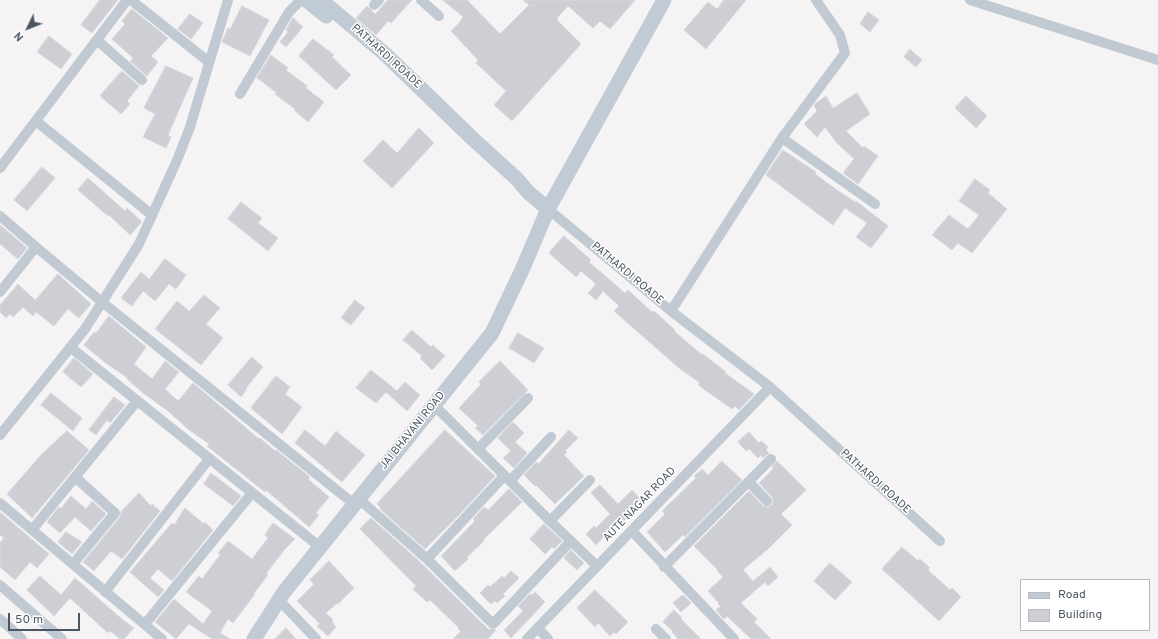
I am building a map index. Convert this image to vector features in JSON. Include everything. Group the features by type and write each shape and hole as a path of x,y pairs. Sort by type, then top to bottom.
{"street":[{"path":"0,168 127,0"},
{"path":"131,0 209,62"},
{"path":"0,436 85,329 139,244 178,158 190,127 228,0"},
{"path":"240,94 289,12 301,0"},
{"path":"306,0 370,53 453,133 511,186 528,192"},
{"name":"PATHARDI ROADE","path":"321,0 385,54 473,139 517,179 528,192 672,311 770,387 940,541"},
{"path":"421,0 439,16"},
{"name":"JAI BHAVANI ROAD","path":"254,639 284,592 492,333 522,270 548,209 664,0"},
{"path":"672,311 782,138 845,54 840,35 816,0"},
{"path":"970,0 1158,60"},
{"path":"97,40 142,80"},
{"path":"36,121 152,215"},
{"path":"782,138 875,204"},
{"path":"0,216 102,302 357,502 427,560 493,624 571,541"},
{"path":"0,292 36,247"},
{"path":"70,347 320,548"},
{"name":"AUTE NAGAR ROAD","path":"527,639 632,532 770,387"},
{"path":"478,449 528,398"},
{"path":"32,530 137,401"},
{"path":"434,405 507,479 597,566"},
{"path":"427,560 507,479 551,438"},
{"path":"105,592 209,459"},
{"path":"664,567 771,459"},
{"path":"73,564 115,513 75,477"},
{"path":"550,521 590,480"},
{"path":"748,482 767,501"},
{"path":"144,624 252,493"},
{"path":"0,504 162,639"},
{"path":"632,532 734,639"},
{"path":"0,585 62,639"},
{"path":"279,600 316,639"},
{"path":"0,619 22,639"},
{"path":"538,628 548,639"},
{"path":"656,629 666,639"}],"building":[{"path":"100,0 118,0 92,33 81,25"},
{"path":"388,0 412,0 391,23 388,21 376,35 356,18 367,6 375,14"},
{"path":"443,0 467,0 500,34 529,5 523,0 635,0 610,29 600,21 593,28 568,6 557,18 557,20 581,44 512,121 494,105 506,91 476,63 478,60 451,31 463,17"},
{"path":"724,0 746,0 706,49 684,30 708,2 717,9"},
{"path":"242,6 269,20 250,56 222,42 228,28 230,29"},
{"path":"132,9 168,38 151,56 158,62 147,76 130,61 133,58 112,39 125,24 122,21"},
{"path":"868,12 879,20 870,32 860,24"},
{"path":"190,14 203,23 191,39 178,29"},
{"path":"293,18 303,27 286,47 280,42 288,32 286,30"},
{"path":"49,36 72,54 61,69 37,52"},
{"path":"313,39 334,55 332,57 351,75 336,90 299,56"},
{"path":"910,49 922,60 916,67 904,57"},
{"path":"271,55 288,68 286,70 307,86 306,88 324,102 308,122 294,110 295,109 275,94 277,93 257,78"},
{"path":"166,66 193,78 168,135 171,137 166,148 143,137 155,114 144,108"},
{"path":"122,71 139,86 127,101 130,104 121,114 100,96"},
{"path":"857,93 870,114 846,131 863,148 864,146 878,156 858,184 843,173 854,159 836,142 825,127 817,137 804,124 817,111 814,106 816,103 826,96 833,108"},
{"path":"966,96 987,116 976,128 955,108"},
{"path":"419,128 434,143 392,188 363,161 383,140 397,153"},
{"path":"783,150 816,172 815,174 855,202 856,201 888,226 871,248 856,237 867,223 845,208 833,225 766,175"},
{"path":"42,167 55,178 27,211 14,200"},
{"path":"88,178 125,211 127,208 142,222 130,235 109,215 108,216 78,190"},
{"path":"975,179 990,190 988,193 1007,209 972,253 958,243 952,250 932,235 949,215 968,229 979,215 959,201"},
{"path":"241,202 262,218 258,223 278,238 268,251 228,219"},
{"path":"0,225 27,248 18,259 0,244"},
{"path":"564,236 591,260 589,262 625,293 628,290 652,312 654,311 675,330 674,331 702,355 703,354 726,372 725,373 754,394 739,410 735,406 732,409 698,385 700,383 679,368 614,311 619,306 603,291 596,300 588,293 596,284 581,271 576,277 549,253"},
{"path":"165,259 186,275 176,289 169,284 155,301 143,291 132,306 121,298 141,272 149,279"},
{"path":"58,274 91,304 79,318 68,309 54,326 36,312 33,316 23,307 13,317 10,314 6,318 0,312 0,305 18,284 35,300"},
{"path":"204,295 220,308 206,324 223,338 201,365 155,329 177,301 189,311"},
{"path":"355,300 365,308 351,325 341,318"},
{"path":"109,316 146,347 134,364 152,379 165,361 179,372 165,389 177,400 179,400 193,383 259,439 260,438 310,477 308,479 329,497 316,513 319,515 309,527 266,490 265,492 207,446 209,444 143,393 127,379 128,378 107,364 84,345 94,332 96,333"},
{"path":"412,330 431,347 433,345 445,356 432,370 420,358 422,356 403,340"},
{"path":"518,333 544,348 534,363 509,348"},
{"path":"252,357 263,367 246,388 247,389 241,397 228,385"},
{"path":"74,358 93,374 81,387 63,372"},
{"path":"500,361 528,390 483,435 475,428 478,426 459,408 481,384 479,382"},
{"path":"371,370 397,391 405,382 420,395 407,411 386,392 376,403 356,388"},
{"path":"276,376 290,387 285,394 302,407 282,434 251,408"},
{"path":"51,393 82,418 73,431 41,405"},
{"path":"114,397 125,405 110,423 107,420 96,435 89,430"},
{"path":"513,422 524,433 515,442 527,453 514,468 503,458 511,451 498,438"},
{"path":"305,430 325,446 336,431 365,455 342,482 295,443"},
{"path":"445,430 495,476 425,549 380,509 381,508 377,504"},
{"path":"569,430 578,438 565,451 567,452 564,455 584,476 555,504 524,475 536,462 538,464"},
{"path":"67,431 89,450 32,518 7,494 41,455"},
{"path":"749,432 759,443 761,441 768,447 766,450 769,453 763,458 761,455 758,458 749,449 746,451 738,442"},
{"path":"722,461 742,480 685,537 683,535 665,552 647,532 665,514 662,511 696,478 694,476 702,469 708,475"},
{"path":"777,461 806,490 781,514 792,525 769,548 743,570 753,581 770,567 778,577 768,586 765,582 741,603 757,619 754,622 771,639 751,639 727,616 724,619 716,610 721,606 708,591 723,577 694,546 749,491 763,506 768,507 772,505 772,497 759,483 773,469 772,467"},
{"path":"211,473 241,496 233,506 204,484"},
{"path":"600,485 618,504 632,490 642,501 620,525 618,523 596,545 586,534 594,526 596,528 610,514 591,493"},
{"path":"509,489 522,502 483,540 484,541 467,557 468,559 455,571 441,556 475,521 473,519 484,507 488,510"},
{"path":"139,493 151,506 152,504 160,511 122,559 111,551 94,571 83,562 120,517 121,512"},
{"path":"71,496 86,509 92,501 106,514 91,531 75,517 60,533 47,522 59,507 61,508"},
{"path":"185,508 204,524 205,522 213,530 172,581 158,569 150,578 164,590 158,597 130,572 172,523 174,525"},
{"path":"0,512 49,554 37,568 30,562 15,580 0,567 0,543 4,538 0,535"},
{"path":"371,518 419,561 488,629 496,630 488,639 453,639 461,631 458,629 459,628 430,600 427,602 413,589 416,586 360,529"},
{"path":"273,523 295,539 284,550 266,574 268,575 233,623 228,619 220,633 230,639 212,639 189,624 176,639 155,622 174,599 203,624 212,611 186,592 199,576 202,579 220,555 218,553 228,541 252,559 268,538 265,535"},
{"path":"544,524 562,541 554,549 552,547 545,554 530,539"},
{"path":"66,532 82,542 72,554 58,542"},
{"path":"902,547 918,561 920,559 930,568 928,570 950,590 952,588 961,597 939,621 882,569"},
{"path":"571,550 584,563 577,570 564,558"},
{"path":"329,561 354,588 338,604 337,603 326,613 333,620 332,622 336,627 328,636 317,626 320,624 297,601 314,584 310,580"},
{"path":"830,563 852,582 835,600 814,581"},
{"path":"511,571 519,578 503,594 505,596 497,603 495,601 491,604 480,593 488,585 490,587 502,576 504,578"},
{"path":"40,576 61,595 75,578 134,628 124,639 120,639 110,631 108,633 70,598 54,616 27,590"},
{"path":"595,590 628,622 616,634 614,632 610,636 598,623 595,627 577,608"},
{"path":"535,592 545,602 511,638 504,630 523,611 518,606 530,594 532,595"},
{"path":"683,595 691,603 681,612 673,603"},
{"path":"674,610 701,639 678,639 672,632 673,631 663,622"},
{"path":"286,628 296,639 275,639"}]}
